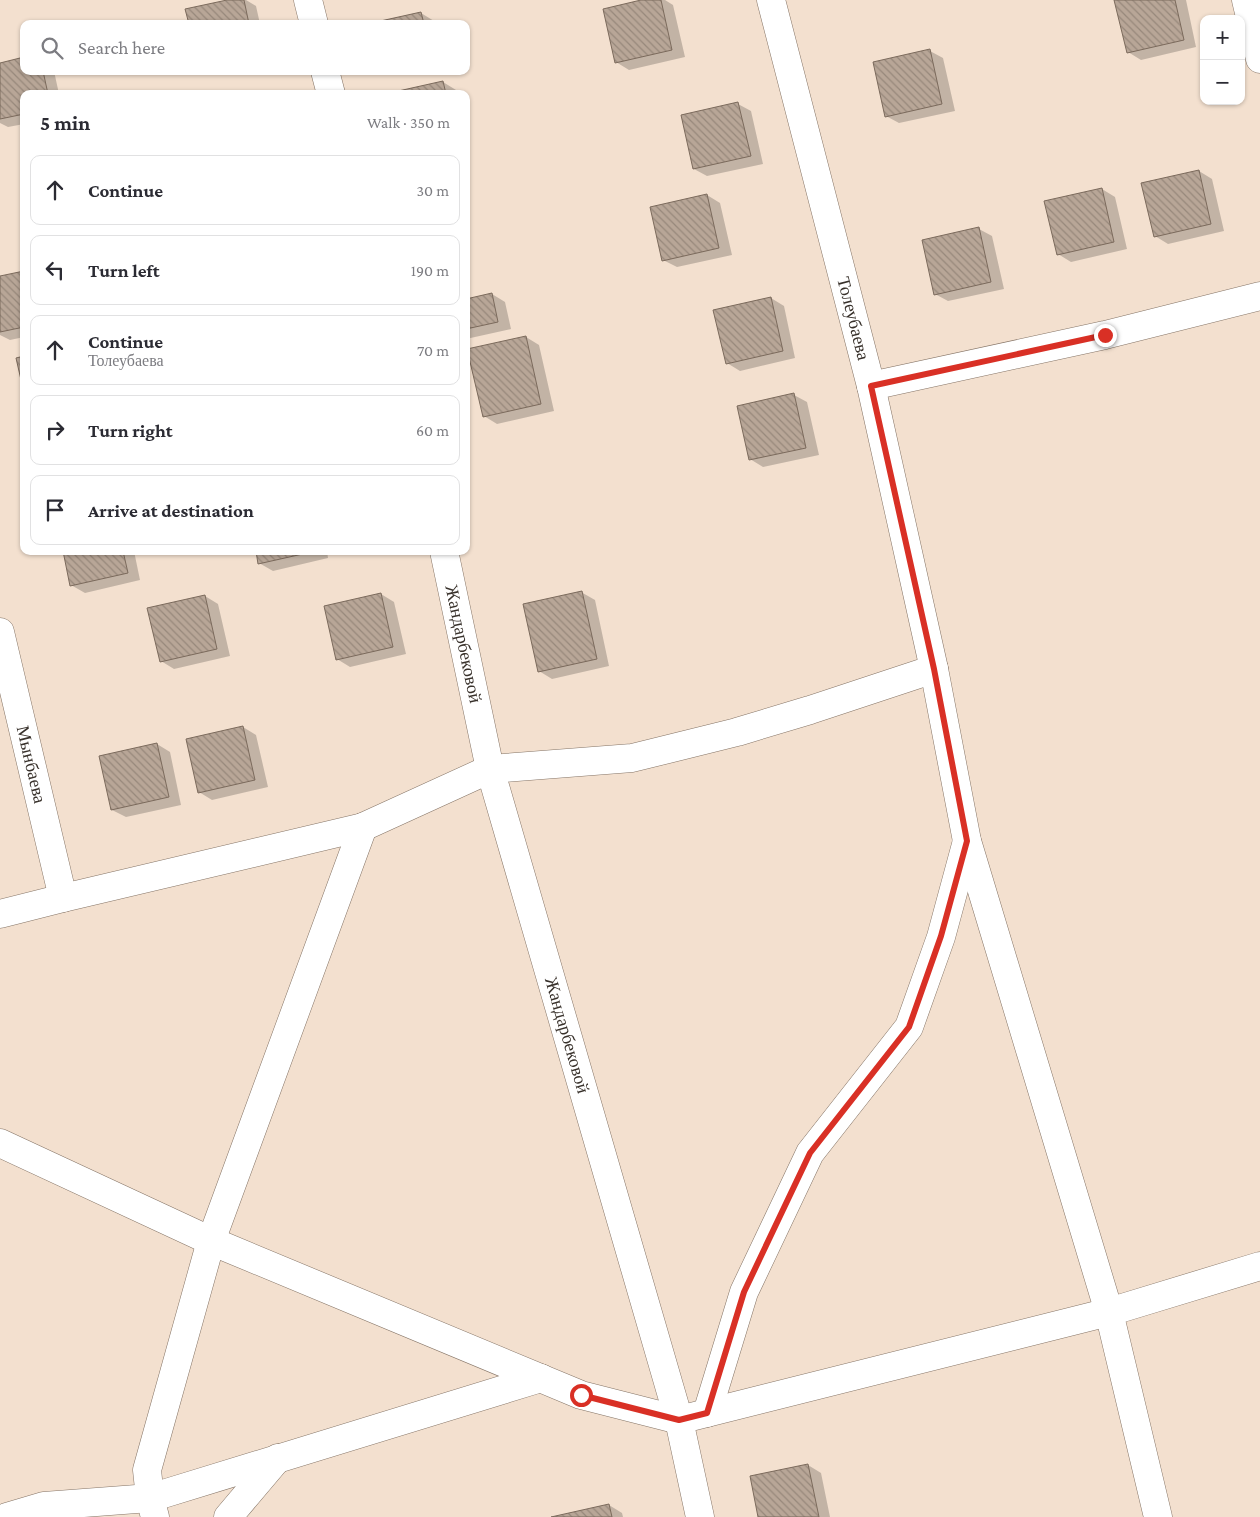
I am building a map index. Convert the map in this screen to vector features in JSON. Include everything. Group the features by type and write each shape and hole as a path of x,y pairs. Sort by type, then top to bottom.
{"street":[{"path":"308,0 313,20"},
{"name":"Толеубаева","path":"771,0 871,386 934,669 967,841 1109,1312 1158,1517"},
{"path":"1246,0 1260,59"},
{"path":"327,75 330,90"},
{"path":"871,386 1105,335 1260,296"},
{"name":"Жандарбековой","path":"445,555 490,769 679,1420 700,1517"},
{"name":"Мынбаева","path":"0,632 63,898"},
{"path":"0,914 363,827 490,769 632,758 746,729 934,669"},
{"path":"152,1507 147,1470 211,1241 363,827"},
{"path":"707,1413 744,1292 810,1153 909,1027 941,936 967,841"},
{"path":"0,1143 211,1241 581,1395 679,1420 1109,1312 1260,1266"},
{"path":"7,1517 44,1506 152,1507 278,1458 541,1378"},
{"path":"228,1517 278,1458"}],"building":[{"path":"227,0 244,0 248,20 188,20 185,9"},
{"path":"641,0 661,0 672,50 615,63 603,9"},
{"path":"1114,0 1175,0 1184,40 1127,53"},
{"path":"421,12 423,20 385,20"},
{"path":"930,49 942,104 885,117 873,62"},
{"path":"20,58 20,75 44,75 47,90 20,90 20,115 0,119 0,63"},
{"path":"443,81 445,90 403,90"},
{"path":"738,102 751,156 693,169 681,115"},
{"path":"1199,170 1211,224 1154,237 1141,183"},
{"path":"1102,188 1114,242 1057,255 1044,201"},
{"path":"707,194 719,248 662,261 650,207"},
{"path":"979,227 991,282 934,295 922,240"},
{"path":"20,272 20,328 0,332 0,276"},
{"path":"492,293 498,322 470,328 470,298"},
{"path":"771,297 783,351 726,364 713,310"},
{"path":"526,336 541,404 483,417 470,362 470,348"},
{"path":"20,357 20,376 16,358"},
{"path":"794,393 806,448 749,460 737,406"},
{"path":"64,555 124,555 128,573 70,586"},
{"path":"257,555 298,555 258,564"},
{"path":"582,591 597,659 538,672 523,604"},
{"path":"381,593 393,647 336,660 324,606"},
{"path":"205,595 217,649 160,662 147,608"},
{"path":"243,726 255,780 198,793 186,739"},
{"path":"157,743 169,797 111,810 99,756"},
{"path":"808,1464 819,1517 758,1517 750,1476"},
{"path":"609,1504 612,1517 551,1517"}],"route":[{"path":"581,1395 646,1410 679,1420 707,1413 744,1292 810,1153 909,1027 941,936 967,841 934,669 871,386 1105,335"}]}
